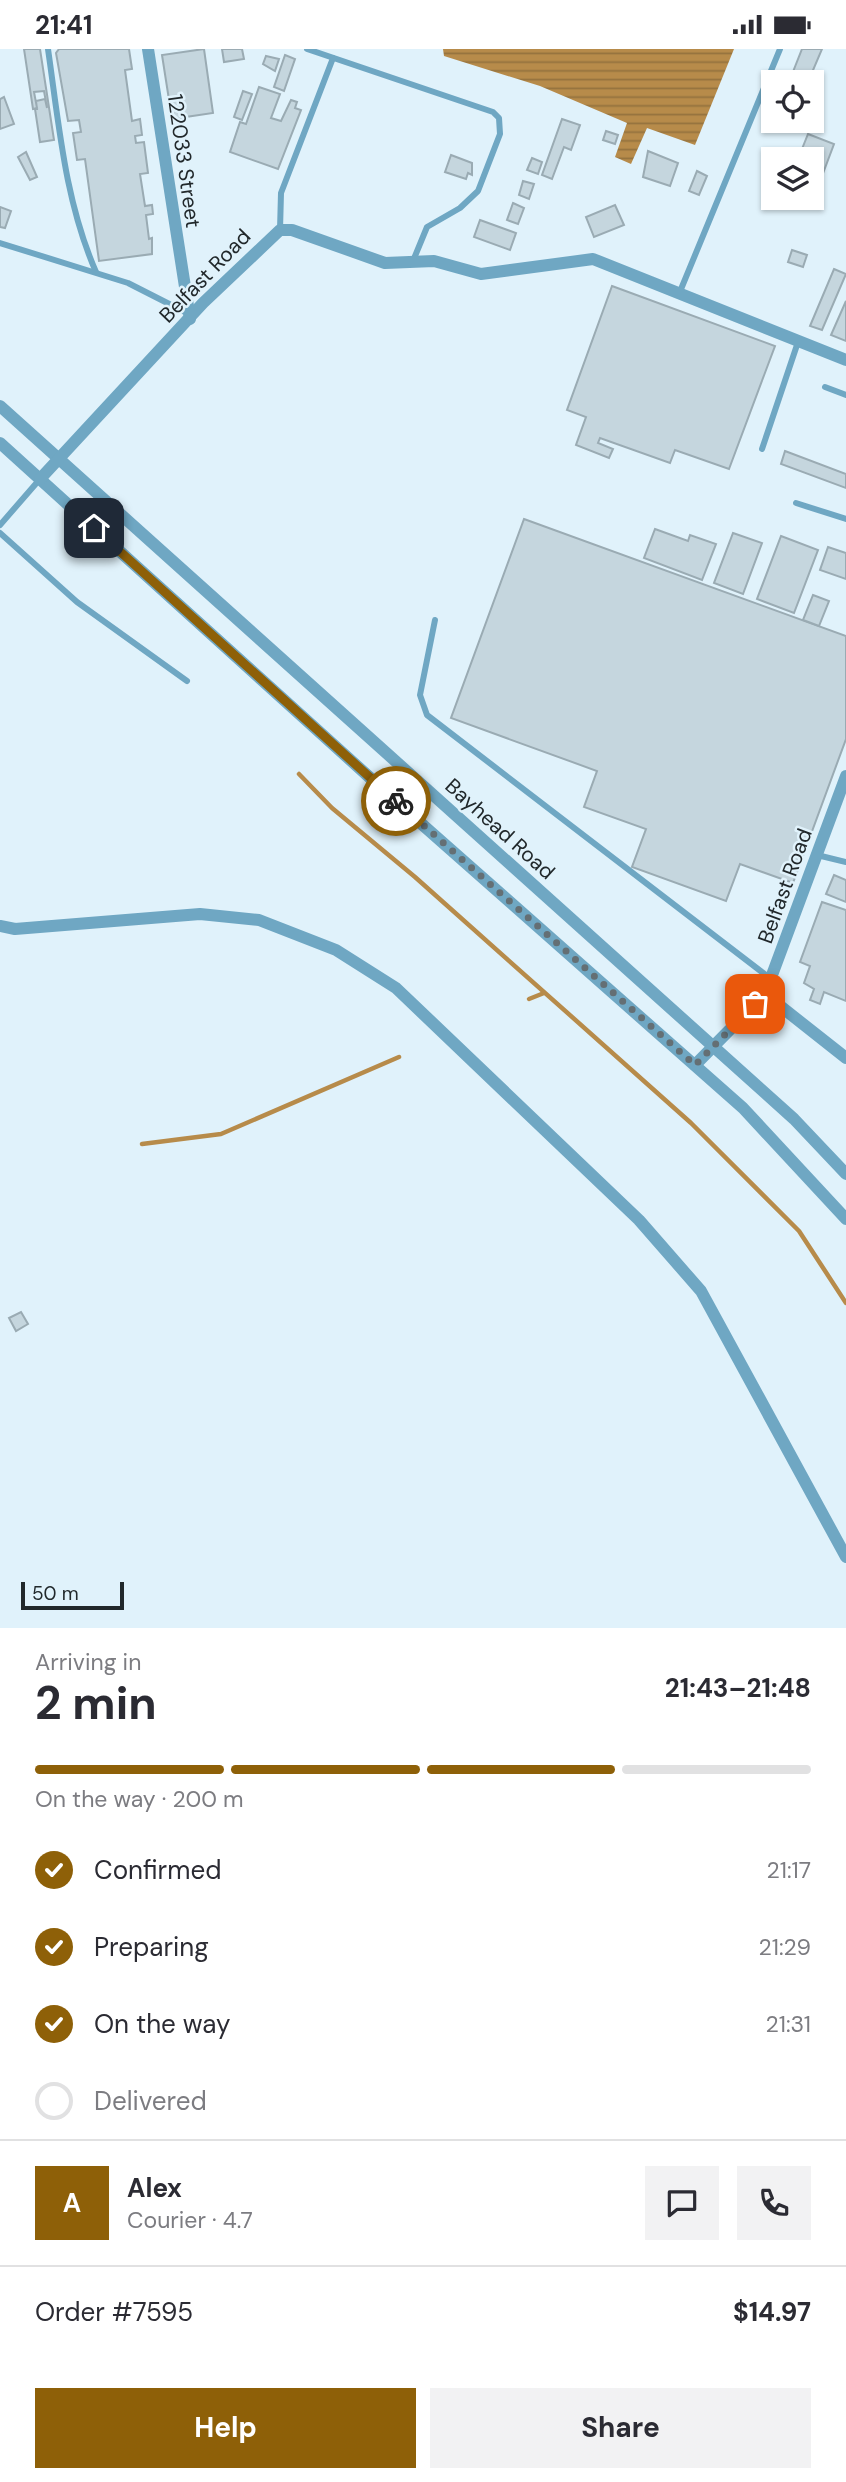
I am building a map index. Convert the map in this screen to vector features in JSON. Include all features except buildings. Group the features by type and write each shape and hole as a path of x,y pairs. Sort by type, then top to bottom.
{"street":[{"name":"122033 Street","path":"148,49 189,317"},
{"name":"Belfast Road","path":"40,479 189,317 280,230 292,230 385,263 434,261 481,274 590,258 846,360"},
{"name":"Bayhead Road","path":"0,406 794,1119 846,1174"},
{"path":"0,443 399,804 743,1108 846,1219"},
{"name":"Belfast Road","path":"695,1065 765,994 846,776"},
{"path":"0,926 15,929 200,914 259,920 336,950 396,988 639,1220 701,1291 846,1557"},
{"path":"765,994 846,1058"}],"lane":[{"path":"48,49 69,191 80,235 96,272"},
{"path":"307,49 493,112 499,118 500,134 478,191 460,208 427,227 413,261"},
{"path":"679,294 780,49"},
{"path":"280,230 281,193 332,58"},
{"path":"0,243 148,291 189,317"},
{"path":"762,449 798,342"},
{"path":"825,387 846,395"},
{"path":"0,524 40,479"},
{"path":"796,503 846,519"},
{"path":"0,533 60,589 187,681"},
{"path":"435,620 420,695 427,715 771,979"},
{"path":"817,855 846,862"}],"shaded area":[{"path":"443,49 734,49 695,145 647,128 631,164 615,157 627,123 540,86 444,56"}],"waterway":[{"path":"299,774 332,808 415,877 691,1123 799,1231 846,1303"},
{"path":"529,999 544,993"},
{"path":"142,1144 221,1134 399,1057"}],"way so far":[{"path":"396,801 695,1065 755,1004"}],"route":[{"path":"94,528 396,801"}]}
